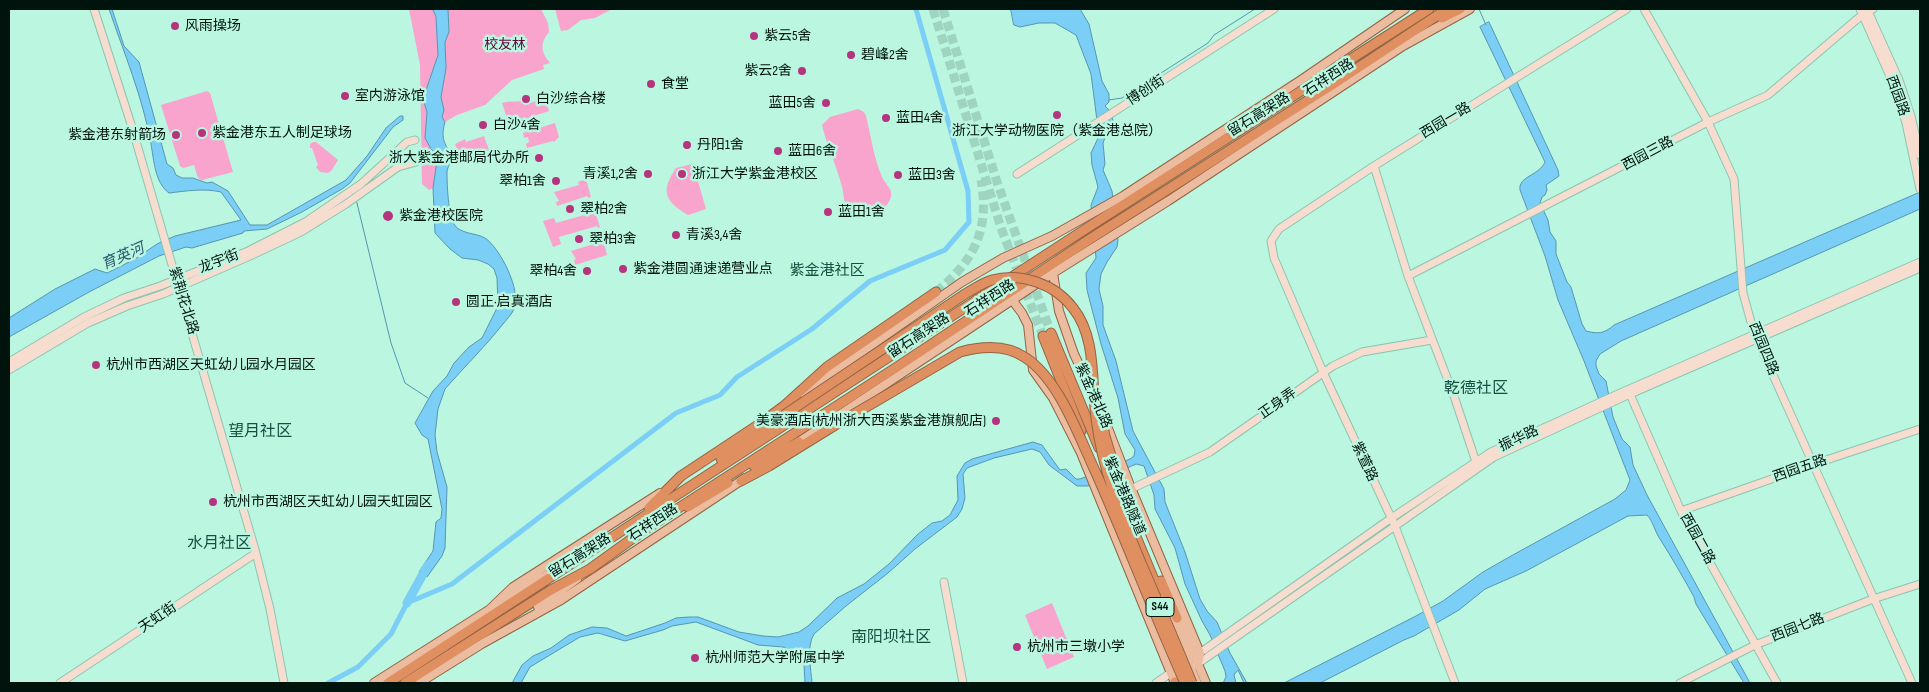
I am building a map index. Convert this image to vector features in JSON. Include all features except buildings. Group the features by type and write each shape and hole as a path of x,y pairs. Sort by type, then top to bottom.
{"highway":[{"path":"1410,21 1421,9"},
{"name":"留石高架路","path":"388,683 1084,230 1118,203 1429,9"},
{"name":"留石高架路","path":"405,683 551,590 590,569 640,533 897,366 1091,244 1122,219 1448,9"},
{"path":"1412,32 1460,9"},
{"path":"676,495 784,410 965,294 984,283 997,279 1024,279 1044,285 1059,293 1073,308 1083,324 1088,340 1105,436 1115,469 1176,618"},
{"path":"784,410 827,367 936,292"},
{"name":"紫金港路隧道","path":"1150,596 1047,335 1159,592"},
{"path":"741,481 960,352 975,348 997,347 1015,352 1026,358 1036,366 1052,385 1074,425 1125,531"},
{"path":"1092,364 1099,445 1125,531"},
{"name":"石祥西路","path":"681,476 784,410"},
{"path":"640,533 702,500 764,460 799,442"},
{"path":"635,523 681,476"},
{"name":"S44","path":"1125,531 1184,679"},
{"name":"S44","path":"1125,531 1192,683"}],"main road":[{"name":"石祥西路","path":"784,410 978,272 1003,258 1118,203 1405,9"},
{"name":"石祥西路","path":"476,647 561,600 1013,301 1091,244 1121,231 1403,46 1470,9"},
{"name":"紫金港北路","path":"1053,273 1059,311 1074,354 1107,425 1131,489 1194,661 1197,683"},
{"path":"1013,301 1028,325 1033,370 1060,410 1081,453 1174,681"},
{"name":"石祥西路","path":"489,610 513,587 656,496 681,476"},
{"name":"石祥西路","path":"374,683 533,582 574,561"},
{"name":"石祥西路","path":"419,683 556,596 590,569"},
{"name":"紫金港北路","path":"1159,592 1206,683"},
{"path":"1150,596 1150,623"},
{"name":"紫金港路隧道","path":"1150,596 1179,667"},
{"path":"1176,618 1194,661"},
{"path":"1179,667 1184,679"}],"street":[{"name":"紫荆花北路","path":"94,9 177,278 256,553 270,609 284,683"},
{"name":"博创街","path":"1017,174 1274,9"},
{"name":"西园一路","path":"1271,241 1279,229 1374,166 1627,9"},
{"name":"西园四路","path":"1644,9 1708,122 1734,180 1743,293 1756,336 1912,683"},
{"name":"西园三路","path":"1408,276 1546,207 1708,122 1768,95 1866,11"},
{"name":"西园路","path":"1866,11 1899,80 1911,116 1920,155"},
{"name":"西园路","path":"1866,11 1906,123 1920,189"},
{"name":"龙宇街","path":"9,370 88,323 250,256 301,232 344,202 407,142 416,140"},
{"name":"龙宇街","path":"9,362 84,317 124,298 246,252 364,192 398,167 416,162"},
{"path":"1374,166 1408,276 1454,396 1478,466"},
{"name":"紫萱路","path":"1271,241 1274,258 1323,372 1390,519 1395,526 1455,683"},
{"name":"振华路","path":"1156,683 1184,679 1194,661 1208,647 1226,639 1395,526 1478,466 1491,452 1920,262"},
{"name":"振华路","path":"1756,336 1920,268"},
{"name":"正身弄","path":"1131,489 1210,452 1323,372 1362,352 1432,340"},
{"name":"西园二路","path":"1629,392 1681,512 1777,683"},
{"name":"西园五路","path":"1681,512 1814,464 1920,429"},
{"name":"振华路","path":"1174,681 1179,667 1212,655 1226,639 1390,519 1478,466"},
{"name":"天虹街","path":"60,683 256,553"},
{"path":"944,582 963,683"},
{"name":"西园七路","path":"1680,683 1755,645 1873,599 1920,584"}],"green space":[{"path":"409,9 433,9 436,17 438,55 423,99 427,112 425,138 435,153 437,160 433,188 429,190 422,184 420,65"},
{"name":"校友林","path":"448,9 541,9 548,23 549,32 542,47 544,55 550,63 543,65 544,69 512,80 485,105 457,115 445,122 442,117 441,97 446,68 445,42 449,32"},
{"name":"校友林","path":"555,9 612,9 595,18 581,20 568,30 561,31"},
{"name":"紫金港东五人制足球场","path":"207,91 210,93 233,172 202,180 198,178 194,165 183,168 180,166 161,105"},
{"path":"545,98 549,111 509,124 502,103 526,100 527,104"},
{"path":"858,109 864,112 866,116 877,164 891,192 887,205 867,215 859,215 846,206 840,179 822,125 830,117"},
{"path":"555,123 559,137 554,142 527,148 528,137 524,138 523,133"},
{"path":"484,136 489,150 459,159 455,144 465,139 466,142"},
{"path":"316,142 338,160 328,173 320,172 316,167 318,165 312,148 310,148 310,144"},
{"path":"693,164 706,209 688,215 674,205 667,195 667,190 671,176 676,168"},
{"path":"586,179 591,197 588,198 587,196 557,206 556,202 559,201 554,192 579,185 578,182"},
{"path":"594,208 600,227 598,228 597,226 559,237 561,244 553,247 543,221 554,218 556,223 588,214 587,210"},
{"path":"603,238 607,255 575,265 574,260 576,259 571,251 597,243 596,240"},
{"path":"1052,603 1074,657 1047,669 1025,615"}],"water":[{"path":"109,9 112,9 124,46 139,62 167,164 173,168 176,175 182,178 193,178 207,183 212,182 228,191 250,225 267,225 346,180 367,156 386,128 400,116 403,116 403,120 393,127 350,183 302,212 267,229 244,231 243,233 192,248 186,247 159,256 89,292 9,337 9,318 55,289 95,269 107,273 135,259 157,244 175,236 241,220 221,192 201,190 169,193 164,189 156,171 148,127 138,93"},
{"path":"433,9 448,9 449,32 445,42 446,68 441,97 444,110 442,117 445,122 443,136 450,156 447,184 452,219 460,230 482,236 491,243 508,270 516,301 514,309 489,341 445,389 438,409 435,435 437,452 447,487 445,548 442,556 427,577 419,572 433,551 436,522 441,518 442,509 428,439 422,435 415,423 433,391 447,376 454,363 469,347 482,338 498,306 497,278 494,269 478,260 462,258 450,249 435,233 433,188 437,160 435,153 425,138 427,112 423,99 438,55 436,17"},
{"path":"1011,9 1080,9 1089,24 1102,81 1109,94 1109,102 1105,106 1110,111 1115,127 1106,135 1103,143 1105,164 1103,170 1112,191 1118,241 1117,247 1101,274 1099,289 1103,306 1103,325 1116,361 1133,431 1164,489 1165,502 1185,552 1200,599 1207,611 1217,622 1230,653 1247,683 1244,683 1238,670 1234,675 1236,683 1223,683 1226,677 1225,671 1185,584 1175,548 1155,509 1154,495 1144,466 1136,464 1088,486 1077,486 1049,465 1040,452 1032,449 994,458 967,468 963,474 965,498 962,509 957,517 915,549 814,634 810,645 812,683 805,683 804,665 791,651 783,647 758,645 696,622 672,626 625,641 598,633 580,637 530,667 521,683 512,683 522,665 533,656 551,648 569,635 592,627 607,628 626,636 676,618 698,617 739,632 763,636 778,637 799,632 808,626 837,598 864,584 889,564 917,535 932,523 942,521 950,515 958,500 957,476 965,463 972,459 1033,442 1042,445 1060,470 1066,469 1076,479 1080,479 1134,456 1135,450 1125,434 1118,398 1087,290 1086,273 1096,258 1091,205 1098,187 1091,153 1099,136 1091,74 1076,35 1055,23 1039,23 1020,27 1014,25"},
{"path":"1489,22 1558,170 1559,176 1546,185 1547,190 1540,203 1548,220 1550,232 1556,241 1556,254 1567,282 1571,287 1582,324 1586,331 1604,332 1614,325 1920,192 1920,209 1621,341 1600,354 1596,361 1599,374 1606,381 1613,417 1622,439 1630,447 1633,465 1647,495 1750,683 1744,683 1696,604 1694,597 1647,515 1628,516 1526,571 1485,589 1459,610 1414,636 1320,683 1284,683 1443,601 1483,572 1615,499 1626,490 1630,480 1558,300 1545,256 1520,190 1522,182 1542,167 1545,162 1480,27"}],"waterway":[{"path":"328,683 358,667 391,634 407,603 452,584 676,413 720,395 737,377 812,329 870,281 945,250 969,222 968,191 916,9"},
{"path":"1109,100 1122,98 1208,43 1214,35 1255,9"},
{"path":"1479,9 1486,25"},
{"path":"356,199 391,343 405,383 428,398"},
{"path":"407,603 428,565"}],"tunnel":[{"path":"933,9 1001,228 1043,336"},
{"path":"943,9 997,182 1051,333"},
{"path":"936,292 960,268 976,243 981,229 983,214 981,180"}],"place":[{"name":"风雨操场","path":"175,26"},
{"name":"紫云5舍","path":"754,36"},
{"name":"碧峰2舍","path":"851,55"},
{"name":"紫云2舍","path":"802,71"},
{"name":"食堂","path":"651,84"},
{"name":"室内游泳馆","path":"345,96"},
{"name":"白沙综合楼","path":"526,99"},
{"name":"蓝田5舍","path":"826,103"},
{"name":"浙江大学动物医院（紫金港总院）","path":"1057,115"},
{"name":"蓝田4舍","path":"886,118"},
{"name":"白沙4舍","path":"483,125"},
{"name":"紫金港东五人制足球场","path":"202,133"},
{"name":"紫金港东射箭场","path":"176,135"},
{"name":"丹阳1舍","path":"687,145"},
{"name":"蓝田6舍","path":"778,151"},
{"name":"浙大紫金港邮局代办所","path":"539,158"},
{"name":"青溪1,2舍","path":"648,174"},
{"name":"浙江大学紫金港校区","path":"682,174"},
{"name":"蓝田3舍","path":"898,175"},
{"name":"翠柏1舍","path":"556,181"},
{"name":"翠柏2舍","path":"570,209"},
{"name":"蓝田1舍","path":"828,212"},
{"name":"紫金港校医院","path":"388,216"},
{"name":"青溪3,4舍","path":"676,235"},
{"name":"翠柏3舍","path":"579,239"},
{"name":"紫金港圆通速递营业点","path":"623,269"},
{"name":"翠柏4舍","path":"587,271"},
{"name":"圆正·启真酒店","path":"456,302"},
{"name":"杭州市西湖区天虹幼儿园水月园区","path":"96,365"},
{"name":"美豪酒店(杭州浙大西溪紫金港旗舰店)","path":"996,421"},
{"name":"杭州市西湖区天虹幼儿园天虹园区","path":"213,502"},
{"name":"杭州市三墩小学","path":"1017,647"},
{"name":"杭州师范大学附属中学","path":"695,658"}],"district":[{"name":"紫金港社区","path":"827,271"},
{"name":"乾德社区","path":"1476,389"},
{"name":"望月社区","path":"260,432"},
{"name":"水月社区","path":"219,544"},
{"name":"南阳坝社区","path":"891,638"}],"water label":[{"name":"育英河","path":"123,257"}]}
